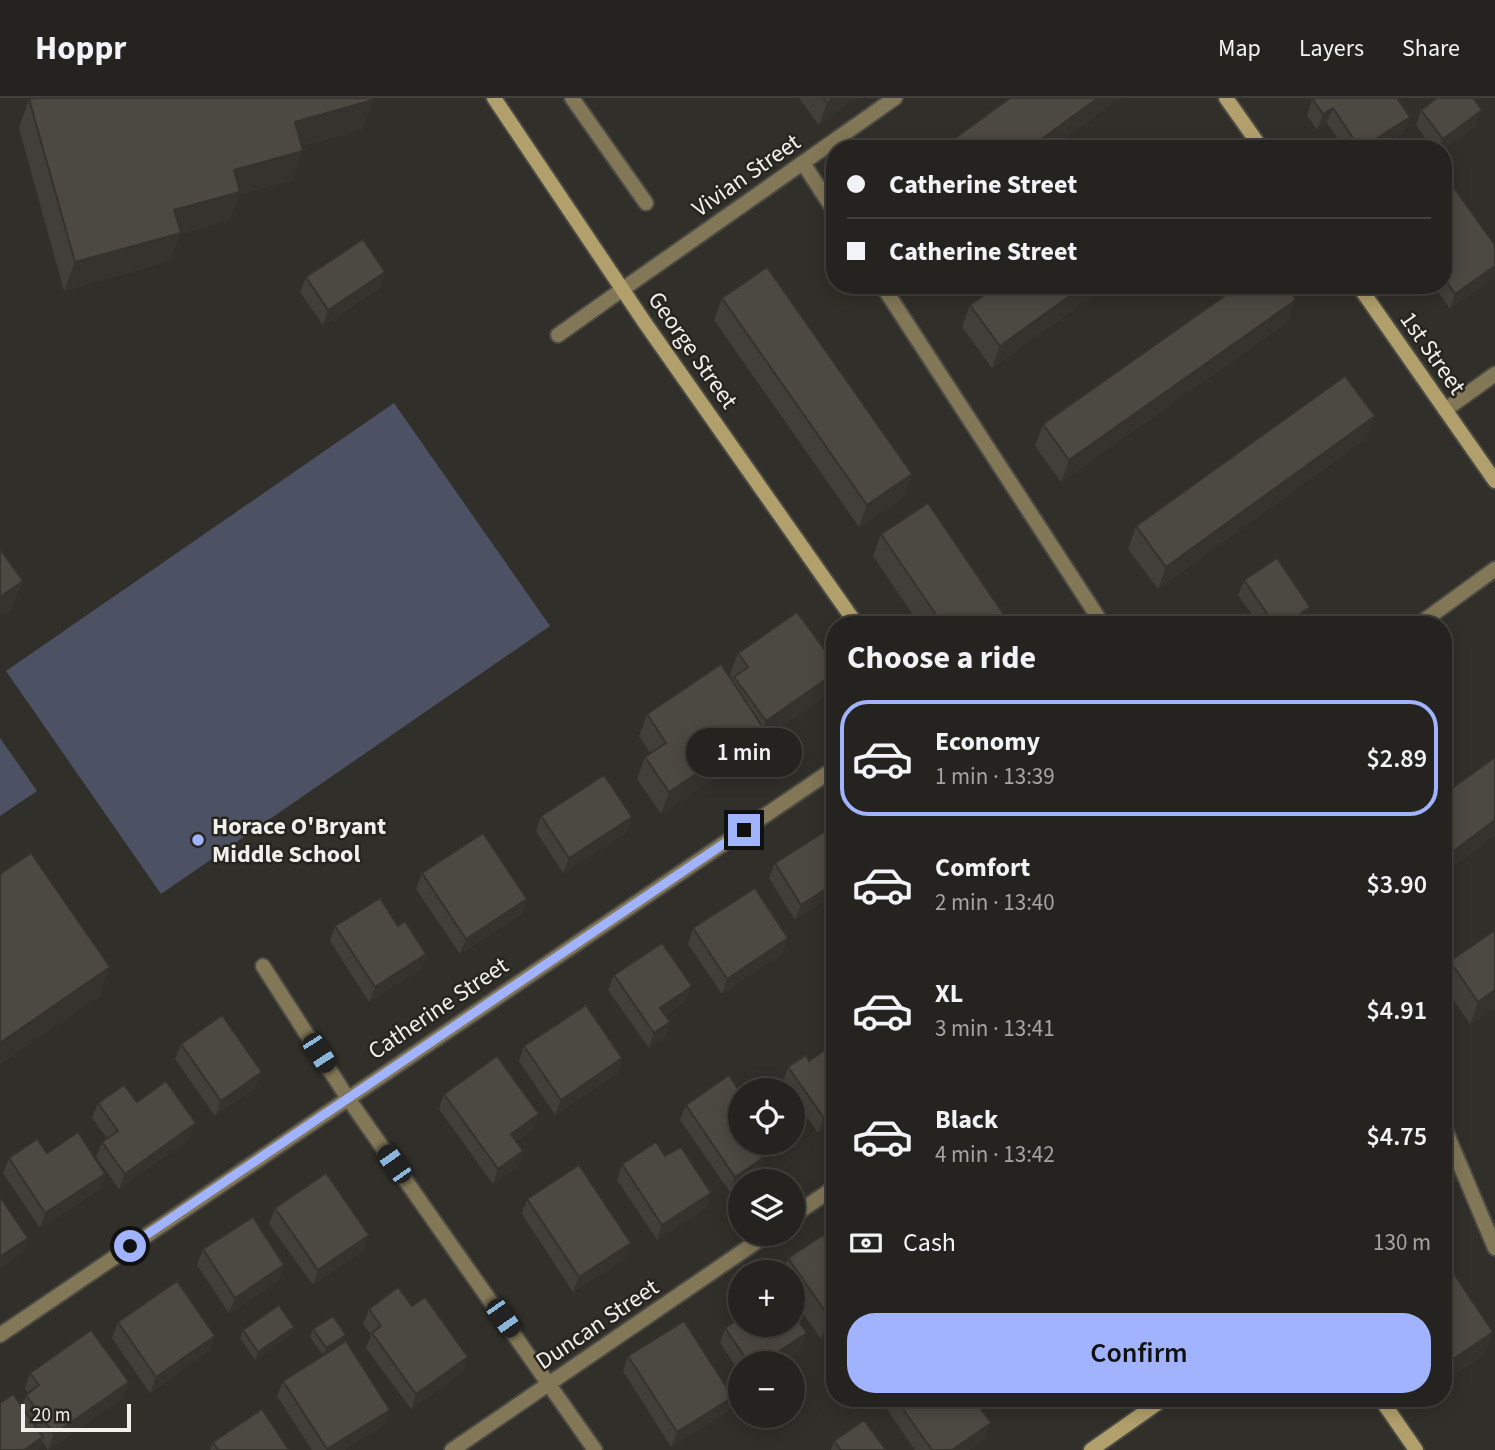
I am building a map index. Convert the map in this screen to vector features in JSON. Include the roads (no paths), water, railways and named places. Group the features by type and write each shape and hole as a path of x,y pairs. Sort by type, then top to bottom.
{"street":[{"name":"George Street","path":"494,98 851,616"},
{"path":"572,98 646,202"},
{"name":"Vivian Street","path":"836,140 895,98"},
{"path":"1226,98 1256,140"},
{"name":"Vivian Street","path":"558,335 826,147"},
{"path":"803,163 826,198"},
{"path":"888,294 1097,616"},
{"name":"1st Street","path":"1364,294 1495,481"},
{"path":"1445,410 1495,374"},
{"path":"1430,616 1495,569"},
{"name":"Catherine Street","path":"0,1335 826,774"},
{"path":"263,966 347,1097 595,1450"},
{"path":"1452,1146 1495,1248"},
{"path":"805,1208 826,1193"},
{"name":"Duncan Street","path":"452,1450 751,1246"},
{"path":"1091,1450 1152,1407"},
{"path":"1386,1407 1416,1450"}],"place":[{"name":"Horace O'Bryant Middle School","path":"198,840"}]}
